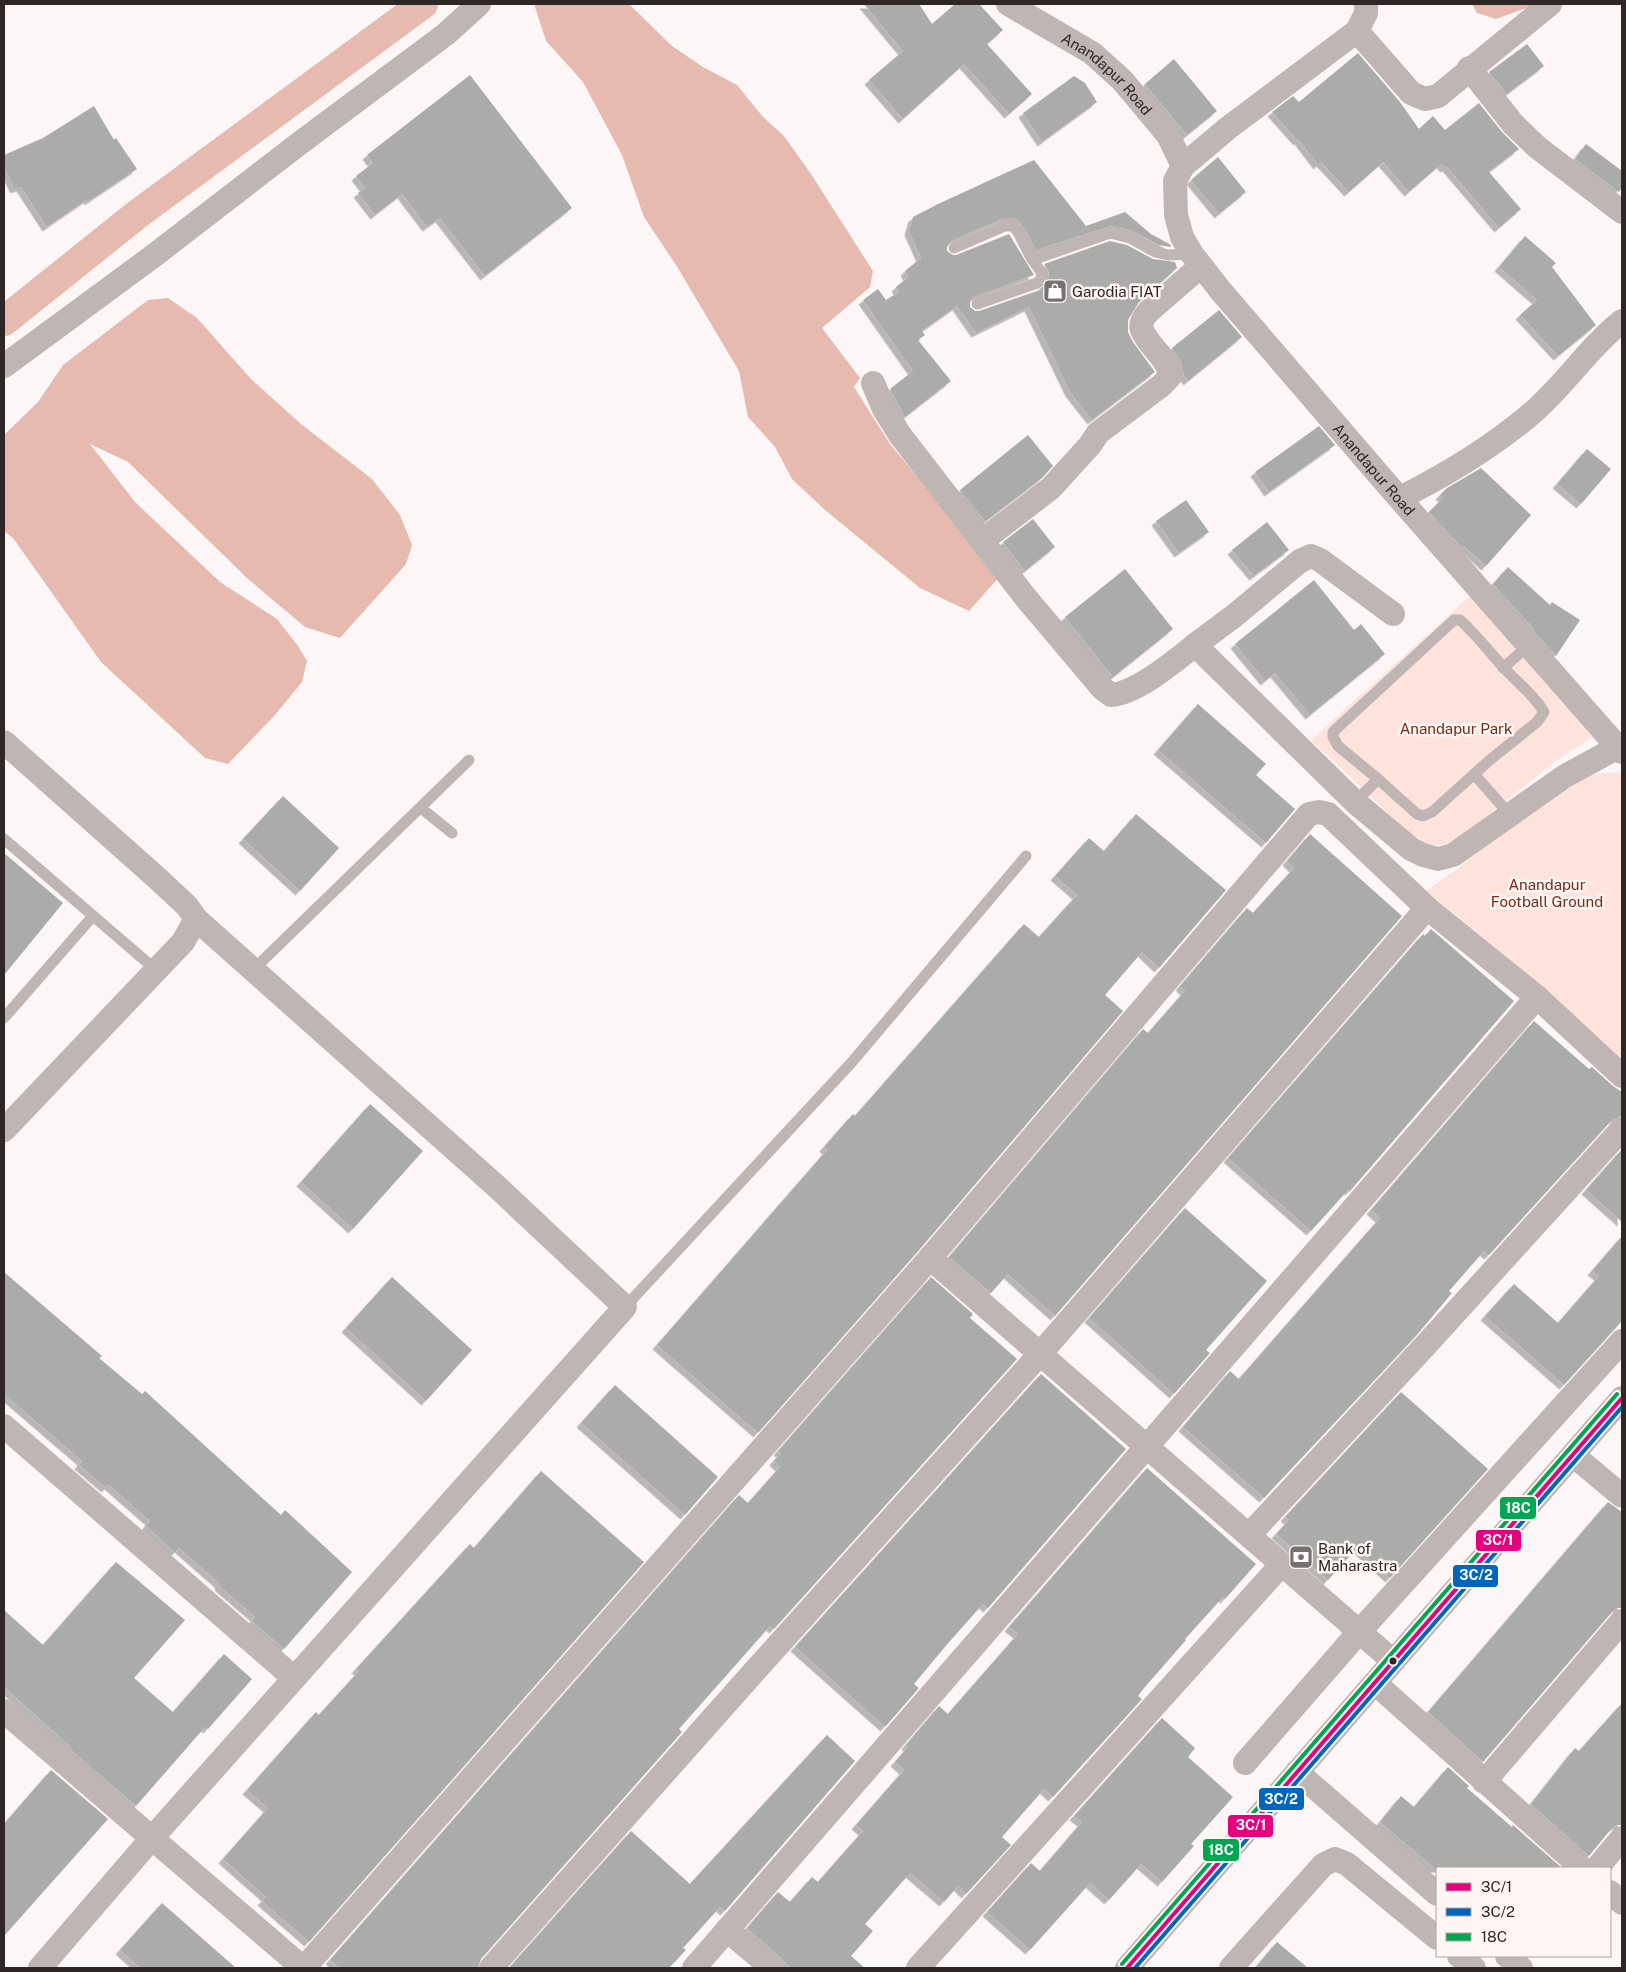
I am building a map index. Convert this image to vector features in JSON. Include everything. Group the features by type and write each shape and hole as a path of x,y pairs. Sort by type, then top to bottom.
{"street":[{"path":"4,366 156,254 446,34 479,4"},
{"name":"Anandapur Road","path":"1008,4 1092,53 1122,80 1168,136 1183,166 1175,181 1176,214 1182,237 1197,260 1528,646 1621,748"},
{"path":"1183,166 1228,128 1357,31 1366,13 1366,4"},
{"path":"1357,31 1411,94 1425,99 1438,96 1469,68 1550,4"},
{"path":"1469,68 1513,124 1537,147 1622,212"},
{"path":"982,541 1050,488 1090,445 1098,433 1162,385 1171,375 1168,366 1142,330 1142,320 1197,260"},
{"path":"1400,498 1441,477 1532,413 1606,335 1622,321"},
{"path":"873,383 884,409 900,435 1039,613 1110,695 1119,694 1162,671 1234,616 1300,561 1311,556 1320,560 1393,614"},
{"path":"1195,645 1355,802 1411,849 1438,859 1454,854 1565,776 1621,748"},
{"path":"4,742 157,878 187,906 196,919 495,1185 625,1307 152,1838 40,1968"},
{"path":"4,1711 304,1968 930,1258 1310,814 1319,812 1328,814 1427,908 1537,997 1622,1076"},
{"path":"491,1968 739,1688 1040,1354 1427,908"},
{"path":"7,1122 183,942 196,919"},
{"path":"694,1968 1537,997"},
{"path":"1249,1535 1424,1347 1622,1129"},
{"path":"930,1258 1393,1661"},
{"path":"1245,1763 1359,1632 1622,1341"},
{"path":"1127,1968 1622,1398"},
{"path":"4,1426 294,1678"},
{"path":"1573,1455 1622,1496"},
{"path":"918,1968 1282,1564"},
{"path":"1484,1782 1622,1620"},
{"path":"1375,1683 1581,1867"},
{"path":"1297,1772 1436,1893"},
{"path":"1598,1867 1622,1838"},
{"path":"1231,1968 1323,1865 1335,1859 1347,1864 1436,1937"},
{"path":"1611,1893 1622,1903"},
{"path":"727,1930 772,1968"},
{"path":"1508,1957 1521,1968"}],"lane":[{"path":"954,248 1005,226 1013,226 1042,273 1041,279 1037,283 977,304"},
{"path":"1031,258 1038,258 1110,233 1130,238 1155,252 1197,260"},
{"path":"1454,620 1460,620 1469,628 1504,668 1540,704 1544,712 1537,722 1474,774 1432,812 1423,816 1417,814 1378,778 1338,746 1333,738 1334,732 1454,620"},
{"path":"1504,668 1528,646"},
{"path":"253,970 470,760"},
{"path":"1474,774 1510,815"},
{"path":"1355,802 1378,778"},
{"path":"421,808 452,833"},
{"path":"4,839 156,970"},
{"path":"625,1307 852,1062 1026,856"},
{"path":"4,1018 93,916"}],"green space":[{"name":"Anandapur Park","path":"1470,596 1592,737 1552,764 1456,841 1440,845 1430,845 1409,833 1311,740"},
{"name":"Anandapur Football Ground","path":"1622,772 1622,1059 1489,942 1426,891 1461,866 1526,813 1579,777"}],"shaded area":[{"path":"534,4 629,4 672,46 703,67 737,85 763,117 784,136 813,177 873,271 870,287 822,328 860,378 854,387 890,444 1000,576 969,611 920,588 825,510 792,479 775,447 748,417 739,371 676,265 644,217 622,155 583,82 546,41"},
{"path":"1472,4 1533,4 1496,19 1477,13"},
{"path":"168,298 197,318 251,379 301,424 372,479 400,515 412,545 406,564 340,638 305,627 247,578 128,462 90,444 135,502 220,582 277,619 307,661 302,682 275,715 228,764 205,758 101,662 13,538 4,531 4,435 38,402 63,365 148,300"}],"building":[{"path":"864,4 919,4 932,24 955,4 979,4 1003,30 987,44 1032,94 1009,114 964,64 903,119 869,80 903,51"},
{"path":"1527,44 1544,66 1507,94 1489,72"},
{"path":"1358,53 1400,102 1419,129 1433,116 1445,130 1479,103 1502,132 1519,149 1489,172 1521,209 1499,228 1447,167 1445,168 1441,164 1409,192 1383,162 1349,192 1321,162 1318,165 1299,140 1272,112 1293,96 1299,102"},
{"path":"1174,59 1217,111 1187,135 1145,84"},
{"path":"470,75 572,208 485,276 440,218 427,227 402,194 375,215 358,193 365,188 356,176 373,163 367,155"},
{"path":"1074,76 1085,83 1097,102 1042,142 1023,113"},
{"path":"94,106 114,140 116,138 137,169 47,227 21,187 15,189 4,167 4,155 43,138"},
{"path":"1586,144 1622,171 1622,187 1619,192 1575,159"},
{"path":"1218,157 1246,192 1219,214 1191,180"},
{"name":"Garodia FIAT","path":"1034,160 1086,226 1125,212 1151,234 1171,245 1171,247 1158,245 1133,231 1111,226 1036,250 1025,229 1018,221 1013,218 1002,219 951,241 947,251 956,255 1009,234 1034,275 974,297 970,302 970,307 975,311 979,311 1040,290 1048,280 1049,272 1044,264 1110,241 1127,245 1153,259 1175,262 1177,268 1139,302 1128,320 1128,332 1133,342 1155,372 1092,420 1070,392 1029,307 976,333 957,306 922,331 925,335 918,340 951,381 905,417 890,389 913,371 863,300 878,289 886,300 899,292 896,287 908,277 905,271 921,258 909,231 913,217"},
{"path":"1525,236 1556,263 1552,267 1596,325 1558,356 1520,315 1537,300 1499,267"},
{"path":"1219,310 1242,337 1188,381 1184,376 1181,362 1172,348"},
{"path":"1319,426 1335,445 1269,492 1255,472"},
{"path":"1028,435 1053,466 1042,478 986,521 984,520 960,490"},
{"path":"1587,449 1611,469 1581,504 1557,484"},
{"path":"1481,468 1531,515 1486,566 1464,546 1462,548 1429,512 1443,498 1440,495 1447,488"},
{"path":"1186,500 1209,532 1179,553 1156,521"},
{"path":"1033,519 1055,547 1025,571 1003,542"},
{"path":"1267,522 1289,550 1254,576 1232,550"},
{"path":"1508,567 1550,605 1552,602 1580,620 1556,656 1493,584"},
{"path":"1125,569 1173,629 1113,677 1065,617"},
{"path":"1314,580 1354,630 1361,624 1385,654 1310,715 1275,673 1265,681 1235,644"},
{"path":"1198,704 1266,764 1256,775 1295,809 1266,843 1158,750"},
{"path":"283,796 339,848 300,891 243,839"},
{"path":"1136,814 1226,890 1159,968 1142,952 1105,995 1123,1011 920,1249 758,1433 657,1345 827,1150 824,1147 853,1114 855,1116 1024,924 1039,937 1077,895 1055,876 1089,838 1104,851"},
{"path":"1310,834 1402,916 1055,1316 1008,1274 991,1293 949,1257 1143,1029 1148,1033 1185,991 1180,986 1247,908 1253,913 1294,868 1287,861"},
{"path":"4,853 63,903 4,975"},
{"path":"1431,929 1514,1001 1350,1191 1348,1190 1311,1231 1228,1158 1423,934 1425,936"},
{"path":"1534,1021 1589,1069 1592,1067 1622,1092 1622,1116 1612,1120 1489,1255 1484,1251 1449,1291 1452,1293 1416,1336 1264,1498 1183,1427 1230,1371 1239,1379 1380,1218 1371,1210"},
{"path":"370,1104 423,1151 353,1229 301,1182"},
{"path":"1622,1149 1622,1222 1586,1190"},
{"path":"1185,1208 1267,1281 1206,1350 1210,1353 1174,1394 1089,1318"},
{"path":"1622,1236 1622,1321 1564,1385 1485,1316 1514,1284 1558,1323 1599,1276 1592,1271"},
{"path":"4,1272 102,1356 99,1358 142,1394 145,1391 281,1515 285,1510 352,1572 284,1649 252,1621 255,1617 219,1586 220,1584 179,1548 175,1553 146,1526 150,1521 109,1485 106,1488 79,1465 82,1461 4,1394"},
{"path":"392,1277 472,1350 426,1401 346,1328"},
{"path":"931,1277 973,1314 970,1318 1017,1359 774,1629 770,1626 679,1729 682,1732 481,1959 478,1968 339,1968 330,1960 739,1495 748,1503 780,1467 774,1461 781,1453 778,1451"},
{"path":"1041,1374 1126,1449 988,1608 983,1604 949,1642 914,1684 919,1688 885,1727 795,1647"},
{"path":"615,1385 718,1477 685,1515 581,1423"},
{"path":"1401,1392 1488,1469 1390,1578 1357,1548 1328,1580 1276,1534 1289,1520 1285,1517"},
{"path":"1147,1468 1256,1564 1225,1599 1223,1597 1185,1639 1138,1696 1142,1699 1053,1797 1044,1789 1002,1837 1011,1845 966,1894 958,1886 944,1902 910,1873 865,1924 873,1931 851,1956 865,1968 790,1968 747,1928 778,1892 790,1902 812,1877 818,1882 863,1831 856,1825 904,1770 895,1762 908,1747 906,1745 939,1706 948,1714 1018,1634 1009,1627"},
{"path":"541,1471 644,1562 309,1942 262,1901 266,1897 223,1859 268,1808 247,1790 316,1712 319,1715 359,1671 356,1669 470,1544 474,1548"},
{"path":"1608,1502 1622,1512 1622,1608 1617,1608 1612,1612 1483,1762 1428,1712"},
{"path":"116,1562 185,1620 134,1678 173,1712 224,1654 252,1679 208,1729 205,1727 136,1806 70,1749 71,1747 4,1687 4,1610 43,1645"},
{"path":"1622,1703 1622,1825 1617,1825 1611,1829 1589,1856 1531,1804 1575,1748 1579,1751"},
{"path":"1162,1718 1195,1748 1188,1757 1233,1797 1191,1844 1194,1846 1162,1882 1141,1864 1109,1900 1090,1883 1030,1950 987,1912 1031,1863 1040,1871 1082,1822 1074,1816"},
{"path":"827,1735 855,1761 725,1911 720,1907 683,1948 686,1950 669,1968 509,1968 631,1831 690,1884"},
{"path":"1448,1767 1469,1786 1467,1788 1561,1867 1434,1868 1380,1822 1401,1796 1414,1807"},
{"path":"51,1770 108,1819 4,1936 4,1824"},
{"path":"162,1903 236,1968 140,1968 120,1950"},
{"path":"1277,1942 1308,1968 1255,1968"}],"waterway":[{"path":"4,321 139,213 423,4"}],"transit line":[{"name":"18C","path":"1122,1964 1617,1394"},
{"name":"3C/1","path":"1127,1968 1622,1398"},
{"name":"3C/2","path":"1135,1968 1622,1407"}],"place":[{"name":"Garodia FIAT","path":"1055,291"},
{"name":"Bank of Maharastra","path":"1301,1557"}]}
